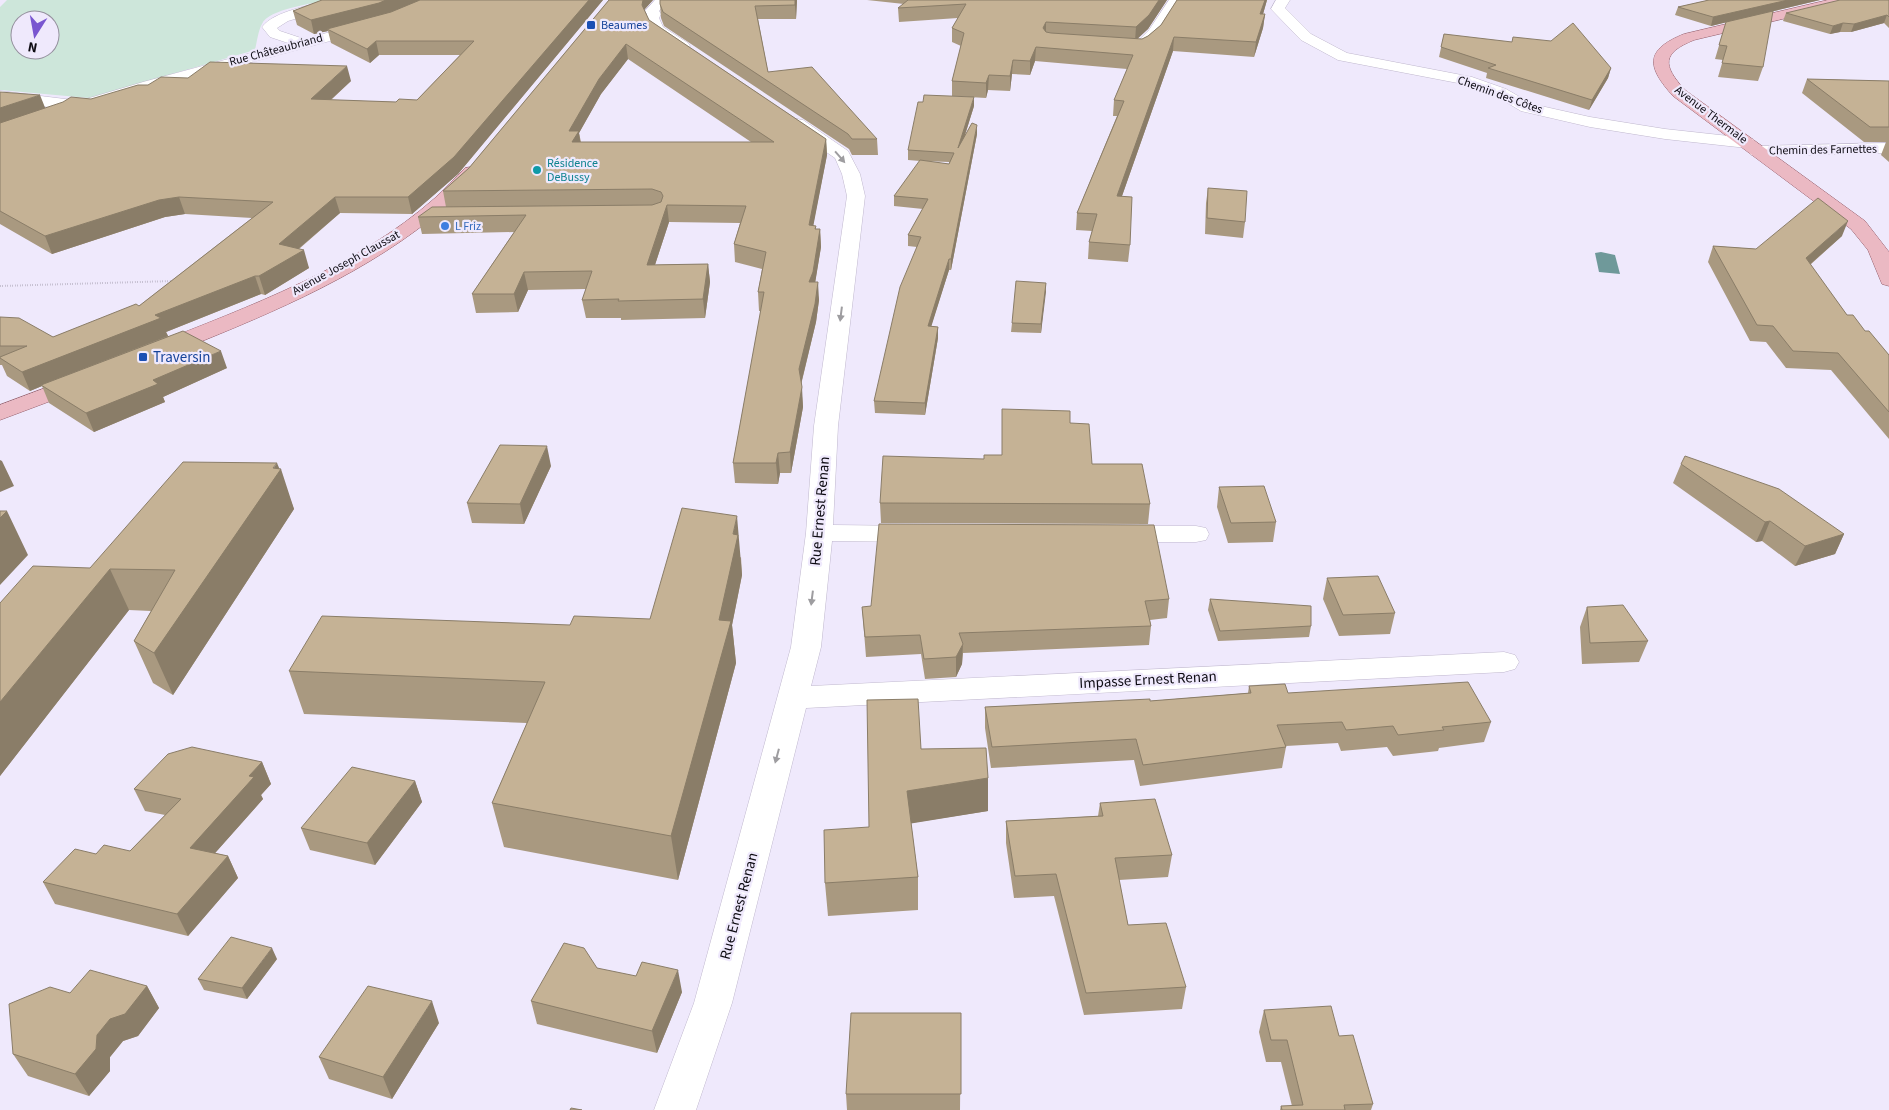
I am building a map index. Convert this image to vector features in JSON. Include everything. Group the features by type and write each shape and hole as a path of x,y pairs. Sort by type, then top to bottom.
{"main road":[{"name":"Avenue Thermale","path":"1845,0 1689,37 1677,41 1664,50 1660,61 1668,82 1679,94 1863,230 1876,246 1887,270 1889,280"},
{"name":"Avenue Joseph Claussat","path":"143,357 239,318 320,280 396,235 423,216 465,179 483,158"},
{"path":"0,413 98,374"}],"street":[{"path":"302,43 275,34 269,27 283,18 343,0"},
{"name":"Rue Châteaubriand","path":"44,119 62,113 73,105 101,100 149,85 388,21 438,0"},
{"path":"662,0 652,11 654,14 652,18 657,29 704,61"},
{"path":"1120,46 1140,48 1154,33 1176,0"},
{"name":"Chemin des Côtes","path":"1283,0 1278,9 1293,25 1306,37 1343,57 1467,80 1500,92 1527,108 1590,122 1752,147"},
{"path":"0,96 73,105"},
{"name":"Rue Ernest Renan","path":"675,1110 713,1003 806,647 819,533 826,426 856,196 851,174 842,156 777,111"},
{"name":"Chemin des Farnettes","path":"1752,147 1889,148"},
{"path":"423,216 450,216"},
{"path":"819,533 938,534"},
{"path":"1096,534 1196,534"},
{"name":"Impasse Ernest Renan","path":"793,698 1504,662"}],"path":[{"path":"0,286 174,281"}],"shaded area":[{"path":"7,0 330,0 273,14 262,24 255,50 89,98 0,90 0,7"},
{"path":"1601,252 1615,255 1620,274 1599,272 1595,253"}],"building":[{"path":"322,0 386,0 311,20 293,11"},
{"path":"420,0 589,0 454,157 408,197 335,197 279,244 304,250 259,276 155,315 161,318 22,372 0,358 27,346 0,346 0,317 19,318 53,337 136,304 139,306 273,202 179,197 159,200 45,236 0,211 0,123 63,102 71,97 91,99 138,85 148,85 161,77 188,78 210,62 347,66 311,99 396,102 399,99 417,100 474,41 376,41 367,49 327,29 391,12"},
{"path":"609,0 643,0 642,5 649,20 826,139 809,225 816,226 815,229 820,229 813,272 809,282 818,282 815,304 799,369 802,387 790,452 778,453 776,463 733,463 764,292 758,292 766,252 734,244 746,206 667,205 647,265 708,264 703,299 582,300 592,271 524,272 514,294 472,294 526,215 418,217 432,207 652,205 661,202 663,196 661,192 652,189 443,191 469,168","holes":["626,44 774,142 572,142 579,131 569,131 599,79"]},
{"path":"660,0 795,0 795,5 755,6 768,72 812,67 877,139 852,139 848,134 663,12"},
{"path":"908,0 1159,0 1149,15 1136,27 1046,22 1043,28 1046,32 1051,33 1142,39 1161,25 1177,0 1265,0 1260,14 1265,14 1256,42 1174,37 1117,196 1132,197 1130,245 1089,242 1097,214 1077,213 1124,101 1114,100 1133,55 1036,47 1030,61 1013,60 1010,76 989,75 986,83 952,81 964,33 952,28 966,4 898,8"},
{"path":"1709,0 1788,0 1713,17 1678,7"},
{"path":"1840,0 1889,0 1889,17 1887,15 1854,24 1843,23 1833,26 1786,13"},
{"path":"1773,11 1763,67 1722,63 1727,46 1719,45 1726,22"},
{"path":"1573,23 1611,68 1592,100 1488,68 1496,65 1441,47 1444,34 1512,42 1513,37 1551,41"},
{"path":"1807,79 1889,81 1889,127 1870,127"},
{"path":"0,92 40,95 0,108"},
{"path":"924,95 974,97 958,148 972,123 977,125 951,259 949,259 928,326 938,327 925,403 874,401 900,287 921,237 908,235 928,199 894,196 920,160 949,164 954,153 908,150 918,102 923,102"},
{"path":"1208,188 1247,191 1245,222 1207,218"},
{"path":"1818,198 1848,221 1806,258 1847,315 1853,315 1865,331 1869,331 1889,355 1889,412 1838,353 1793,351 1773,326 1757,325 1713,246 1756,249"},
{"path":"1016,281 1046,283 1041,324 1012,323"},
{"path":"183,331 221,351 153,380 158,384 86,413 41,385"},
{"path":"1002,409 1070,411 1070,423 1089,424 1092,464 1142,464 1150,504 880,503 883,456 984,459 984,455 1002,455"},
{"path":"500,445 547,446 520,504 467,503"},
{"path":"1685,456 1779,489 1844,534 1805,546 1770,521 1765,522 1681,464"},
{"path":"183,462 277,463 273,468 281,469 154,653 134,641 175,570 110,569 0,702 0,603 33,566 90,568"},
{"path":"1264,486 1276,522 1231,523 1219,487"},
{"path":"682,508 737,516 733,534 738,535 719,620 731,621 671,836 492,803 545,682 289,671 322,616 570,625 574,616 650,619"},
{"path":"0,511 7,511 0,518"},
{"path":"879,524 1154,525 1169,599 1145,601 1151,626 959,633 963,644 956,657 924,659 920,635 865,637 862,607 871,606"},
{"path":"1378,576 1395,613 1343,615 1327,578"},
{"path":"1210,599 1311,606 1311,626 1220,631"},
{"path":"1623,605 1648,641 1590,643 1587,607"},
{"path":"1468,682 1491,722 1442,727 1444,730 1398,735 1393,726 1346,730 1342,722 1277,725 1286,747 1143,765 1136,739 992,747 985,707 1150,699 1150,701 1251,693 1249,686 1285,684 1288,693"},
{"path":"918,699 921,749 986,748 988,778 907,791 918,877 825,883 824,830 869,827 867,700"},
{"path":"192,747 262,762 249,776 254,777 190,848 228,856 177,914 43,882 75,849 96,854 104,845 130,851 181,799 134,789 168,754"},
{"path":"352,767 415,781 367,843 301,828"},
{"path":"1155,799 1172,855 1115,858 1128,925 1166,923 1186,987 1086,993 1056,874 1015,876 1006,821 1103,816 1100,803"},
{"path":"231,937 272,948 242,988 198,979"},
{"path":"564,943 584,948 597,968 636,976 642,962 678,970 652,1031 531,1001"},
{"path":"90,970 147,986 125,1014 110,1019 97,1035 96,1049 75,1074 13,1054 9,1004 50,987 70,993"},
{"path":"368,986 432,1001 383,1077 319,1057"},
{"path":"1331,1006 1339,1036 1353,1035 1373,1104 1344,1105 1345,1110 1282,1110 1281,1106 1303,1105 1287,1040 1271,1040 1264,1010"},
{"path":"851,1013 961,1013 961,1094 846,1094"}],"place":[{"name":"Beaumes","path":"591,25"},
{"name":"Résidence DeBussy","path":"537,170"},
{"name":"L Friz","path":"445,226"},
{"name":"Traversin","path":"143,357"}]}
